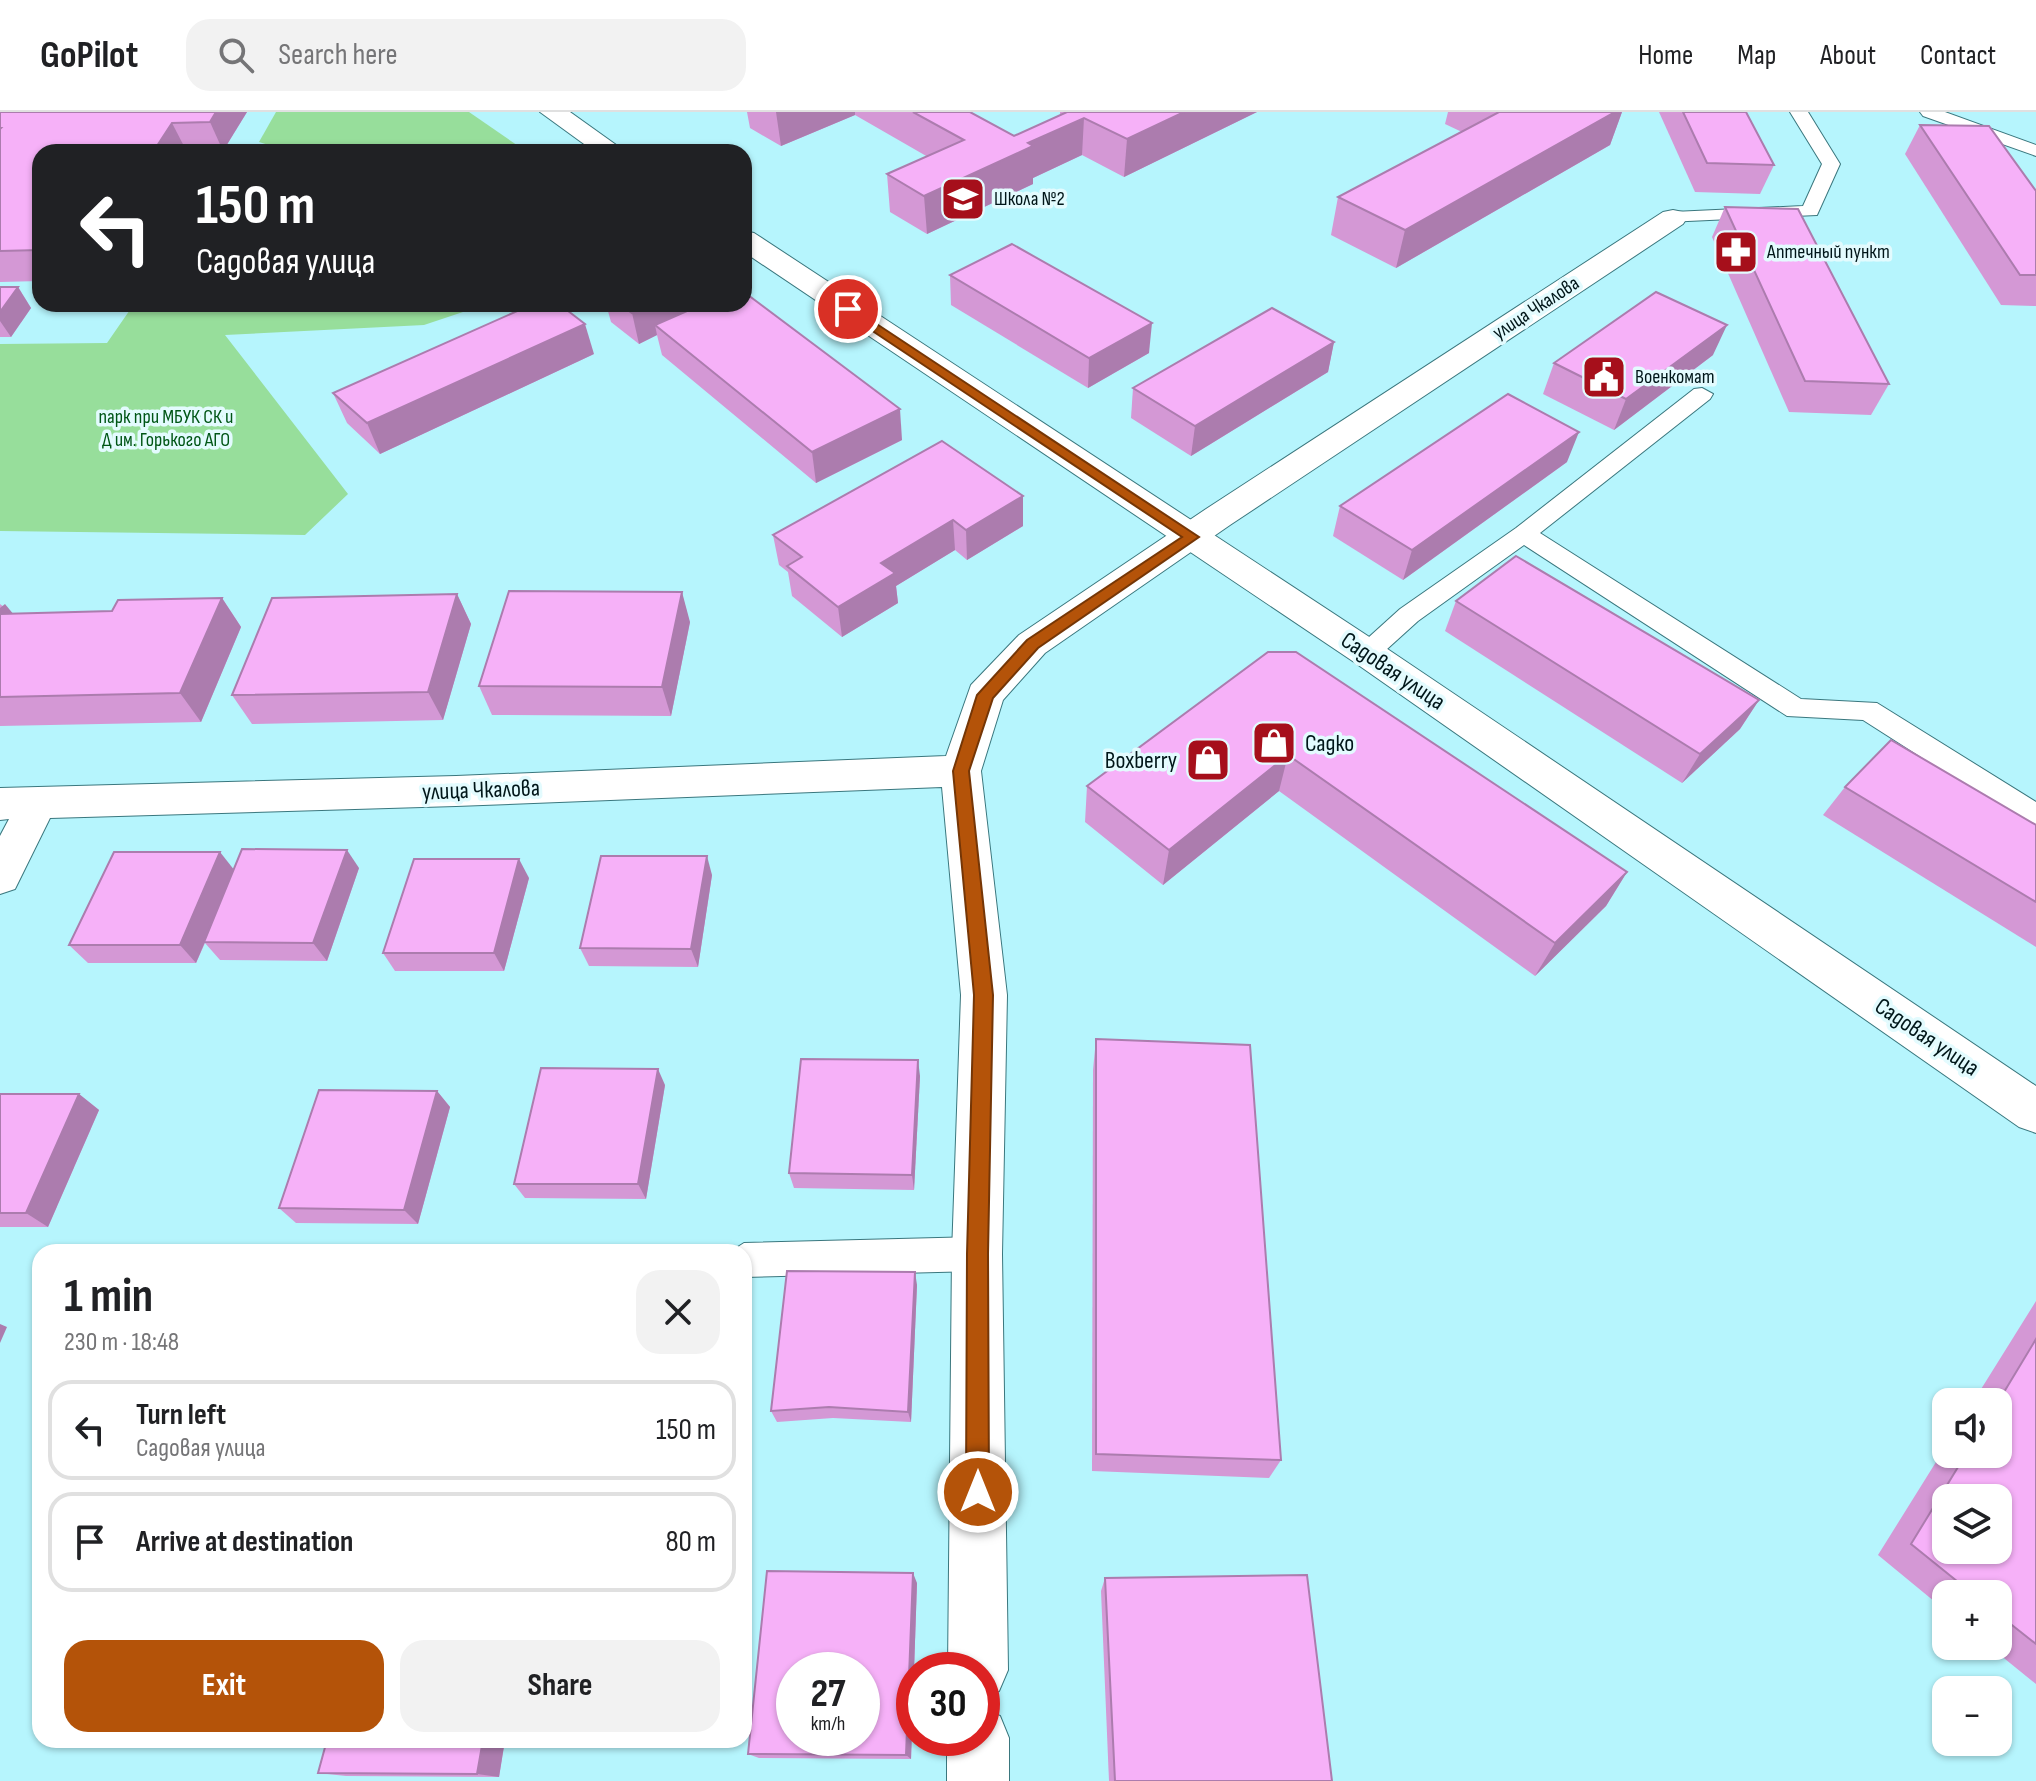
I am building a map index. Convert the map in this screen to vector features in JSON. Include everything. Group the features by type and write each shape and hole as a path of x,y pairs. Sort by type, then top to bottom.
{"street":[{"path":"553,112 601,144"},
{"name":"улица Чкалова","path":"19,804 961,771 985,695 1032,644 1673,218"},
{"name":"Садовая улица","path":"752,244 1367,653 2036,1112"},
{"path":"961,771 984,995 977,1254 978,1652"},
{"path":"0,877 19,804"},
{"path":"978,1756 978,1781"}],"lane":[{"name":"улица Чкалова","path":"1673,218 1810,211 1831,164 1799,112"},
{"path":"1929,112 2036,151"},
{"path":"1367,653 1409,615 1524,534 1702,394"},
{"path":"1524,534 1796,709 1868,710 2036,816"},
{"path":"752,1260 977,1254"}],"green space":[{"path":"276,112 469,112 515,144 265,144 259,142"},
{"name":"парк при МБУК СК и Д им. Горького АГО","path":"128,312 463,312 424,325 225,335 348,494 305,535 0,531 0,344 107,343"}],"building":[{"path":"0,112 216,112 210,122 172,123 158,144 32,144 32,250 0,251"},
{"path":"913,112 970,112 1014,136 1067,112 1184,112 1127,139 1084,118 1028,143 1033,146 924,196 887,174 964,140"},
{"path":"1499,112 1615,112 1405,230 1338,197"},
{"path":"1683,112 1746,112 1774,165 1707,163"},
{"path":"1920,125 1989,126 2036,191 2036,275 2020,275"},
{"path":"1725,207 1798,209 1889,384 1805,381"},
{"path":"1012,244 1152,323 1089,358 950,275"},
{"path":"0,287 18,287 0,312"},
{"path":"1656,292 1727,325 1626,399 1554,363"},
{"path":"752,298 900,409 812,452 655,325 685,312 752,312"},
{"path":"1272,308 1334,342 1195,426 1133,388"},
{"path":"515,312 569,312 585,324 367,423 333,393"},
{"path":"1508,394 1579,432 1412,550 1340,506"},
{"path":"942,441 1023,496 966,530 953,520 881,563 895,573 838,607 787,566 802,557 773,535"},
{"path":"1516,556 1759,700 1700,754 1456,601"},
{"path":"509,591 682,592 662,687 479,686"},
{"path":"457,594 428,692 232,695 272,598"},
{"path":"222,598 180,693 0,697 0,614 112,611 118,600"},
{"path":"1268,652 1296,652 1627,872 1555,943 1288,755 1169,850 1087,786"},
{"path":"1891,740 2036,825 2036,902 1845,787"},
{"path":"242,849 347,850 313,943 204,942"},
{"path":"114,852 220,852 180,945 69,945"},
{"path":"601,856 707,856 691,949 580,948"},
{"path":"414,859 519,859 494,953 383,953"},
{"path":"1096,1039 1250,1045 1281,1460 1096,1454"},
{"path":"801,1059 918,1060 912,1175 789,1173"},
{"path":"541,1068 658,1069 638,1184 514,1184"},
{"path":"319,1090 437,1091 404,1210 279,1208"},
{"path":"0,1094 79,1094 26,1213 0,1213"},
{"path":"787,1271 915,1272 908,1412 829,1407 771,1411"},
{"path":"2036,1339 2036,1644 2012,1625 2012,1580 1956,1580 1936,1564 2012,1564 2012,1484 1948,1484 1957,1468 2012,1468 2012,1388 2006,1388"},
{"path":"1932,1510 1932,1561 1911,1544"},
{"path":"767,1571 913,1573 910,1652 896,1652 896,1755 880,1755 880,1652 776,1652 776,1754 748,1754 749,1748 752,1748 752,1715"},
{"path":"1307,1575 1332,1781 1115,1781 1105,1578"},
{"path":"325,1748 482,1748 477,1774 318,1773"}],"place":[{"name":"Школа №2","path":"963,199"},
{"name":"Аптечный пункт","path":"1736,252"},
{"name":"Военкомат","path":"1604,377"},
{"name":"Садко","path":"1274,743"},
{"name":"Boxberry","path":"1208,760"}],"route":[{"path":"848,309 1192,537 1032,644 985,695 961,771 984,995 977,1254 978,1492"}]}
